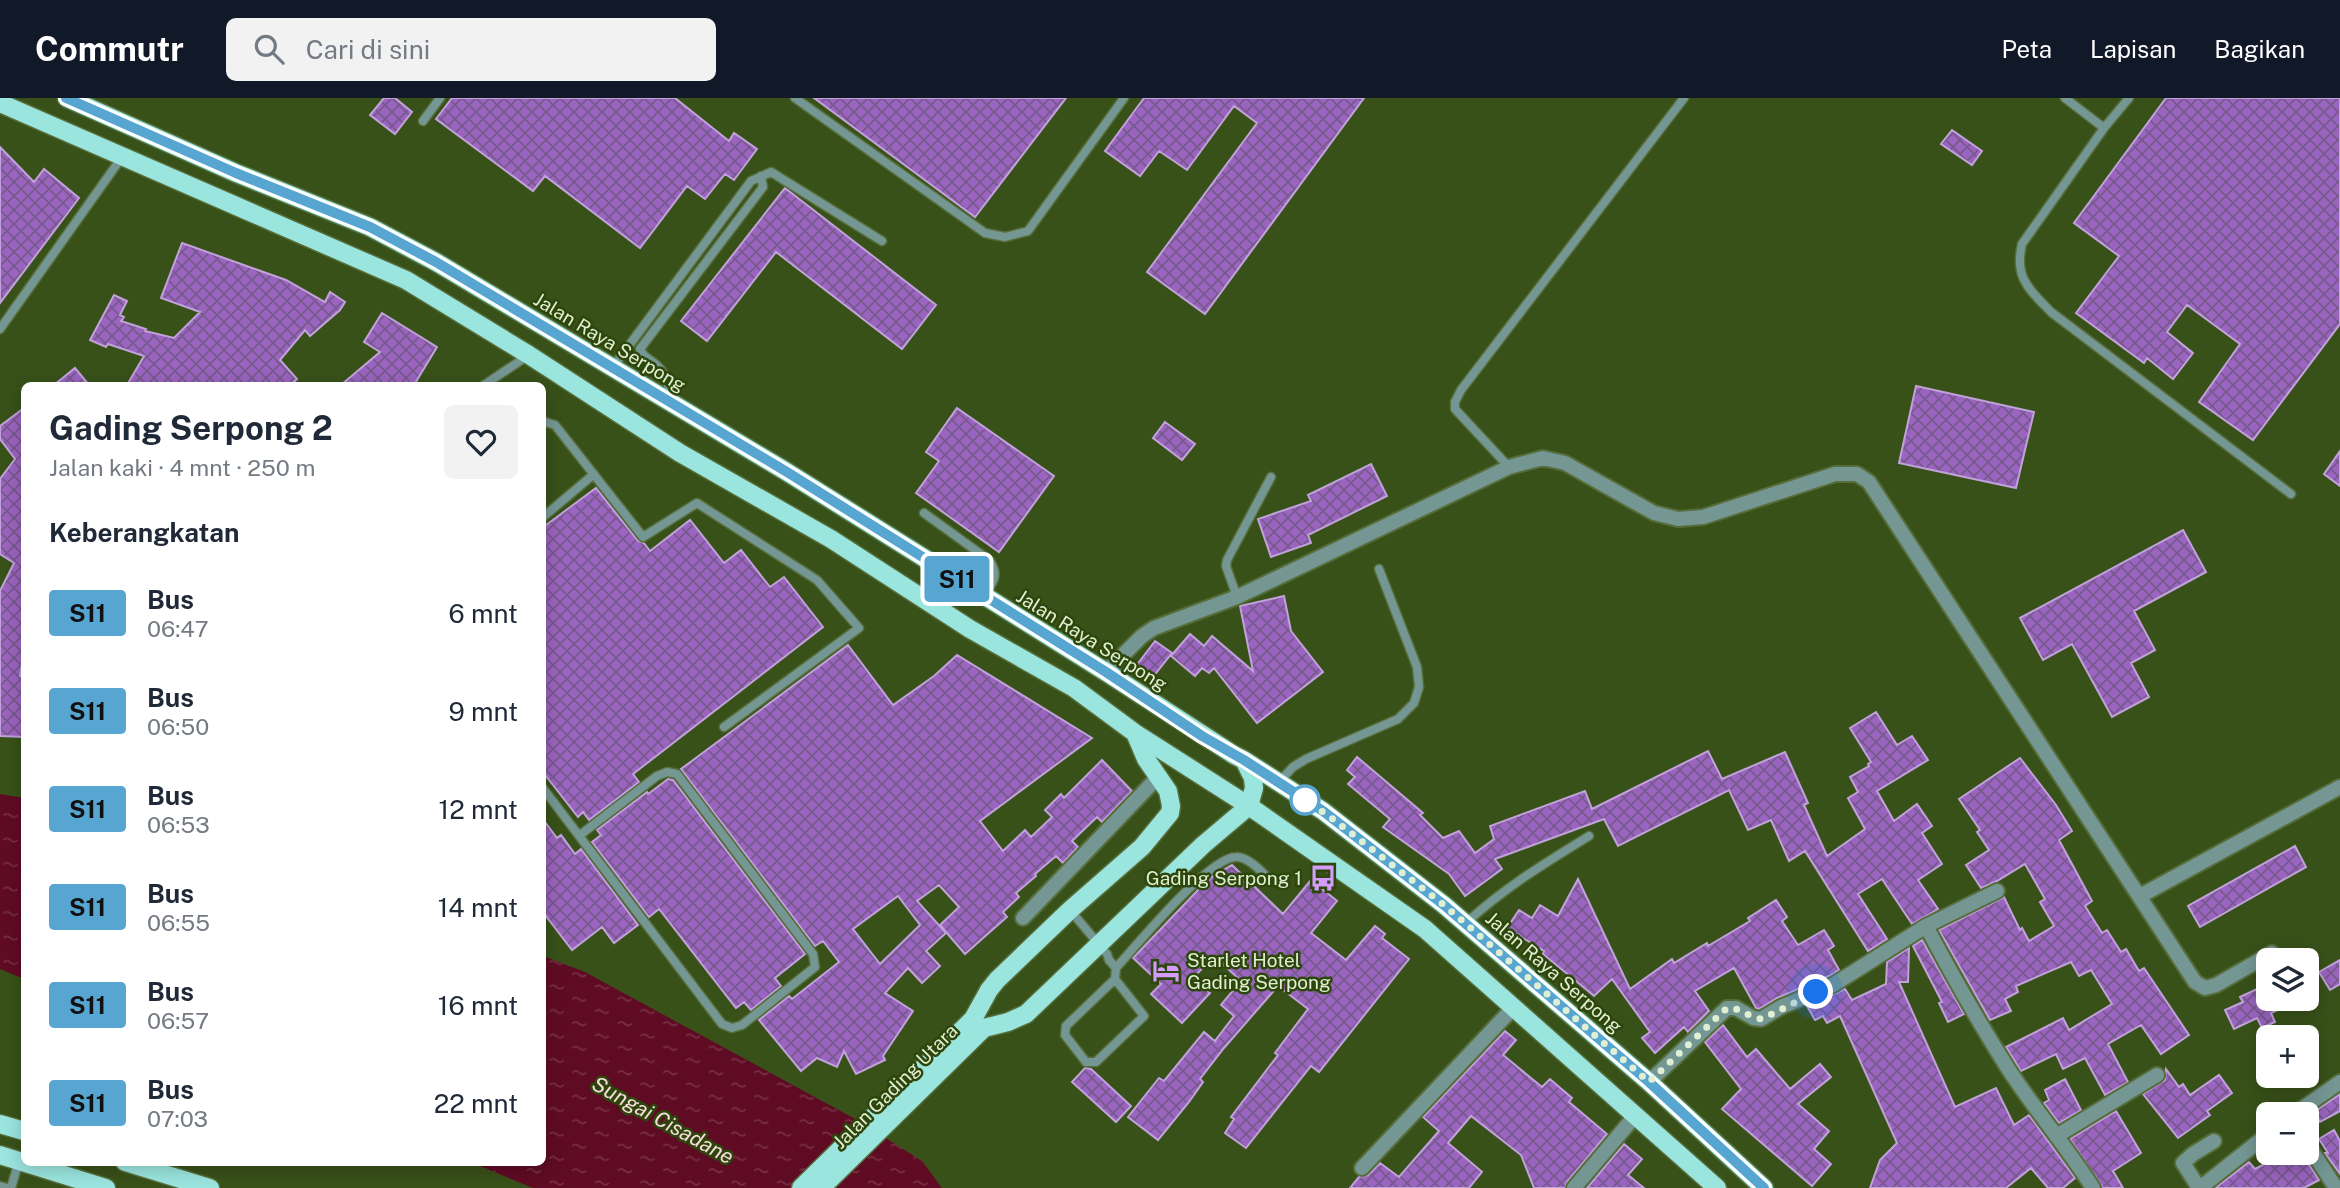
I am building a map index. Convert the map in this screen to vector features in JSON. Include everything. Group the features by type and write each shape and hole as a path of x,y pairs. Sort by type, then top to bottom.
{"main road":[{"name":"Jalan Raya Serpong","path":"66,98 236,173 370,227 436,262 787,472 1279,782 1329,816 1465,924 1649,1082 1764,1188"},
{"path":"0,103 406,280 680,453 831,539 970,629 1074,688 1135,733 1249,806 1425,929 1717,1188"},
{"name":"Jalan Gading Utara","path":"821,1188 954,1046 997,980 1070,910 1142,847 1167,817 1171,806 1168,791 1146,759 1135,733"},
{"path":"1244,760 1253,778 1254,788 1249,806"},
{"name":"Jalan Gading Utara","path":"801,1188 954,1046 984,1028 1026,1014 1100,952 1203,845 1249,806"},
{"path":"0,1124 21,1130"},
{"path":"0,1155 19,1161"},
{"path":"35,1166 106,1188"},
{"path":"138,1166 210,1188"}],"street":[{"path":"1106,672 1142,636 1154,628 1237,597 1508,467 1543,458 1565,463 1654,513 1678,519 1703,517 1835,474 1857,474 1869,482 2195,982 2204,988 2216,985 2256,962"},
{"path":"1023,918 1159,776"},
{"path":"2140,896 2340,787"},
{"path":"1649,1082 1727,1008 1736,1008 1753,1018 1762,1019 1782,1007 1833,985 1926,926 1997,891"},
{"path":"1926,926 1977,1018 2011,1072 2093,1188"},
{"path":"1362,1168 1514,1007"},
{"path":"2057,1135 2157,1075"},
{"path":"2312,1102 2340,1082"},
{"path":"1574,1188 1635,1116"},
{"path":"2214,1141 2183,1163 2200,1188 2256,1144"},
{"path":"2319,1162 2336,1188"}],"lane":[{"path":"423,121 440,98"},
{"path":"795,98 985,233 1005,237 1028,232 1124,98"},
{"path":"1508,467 1455,410 1455,402 1461,390 1684,98"},
{"path":"2065,98 2104,128"},
{"path":"2129,98 2104,128 2022,244 2018,258 2019,271 2028,287 2051,312 2291,494"},
{"path":"0,329 122,157"},
{"path":"613,367 751,181 761,176 771,172 882,241"},
{"path":"670,404 666,376 655,363 643,356 640,349 763,187 761,176"},
{"path":"661,302 671,309"},
{"path":"488,382 528,355"},
{"path":"546,422 555,425 643,537 697,503 817,580 859,628 724,727"},
{"path":"546,515 594,474"},
{"path":"1237,597 1226,566 1227,560 1271,477"},
{"path":"923,513 989,560 995,568 996,577 984,596"},
{"path":"1279,782 1293,767 1306,759 1398,719 1414,703 1419,687 1417,667 1379,569"},
{"path":"546,792 722,1024 736,1028 741,1025 814,967 813,954 677,774 667,772 657,776 580,835"},
{"path":"1465,924 1510,885 1589,836"},
{"path":"1115,979 1144,1016 1096,1062 1086,1062 1065,1035 1066,1026 1115,979 1116,968 1193,885 1226,859 1243,858 1271,881"},
{"path":"1070,910 1100,952 1116,968"},
{"path":"0,1186 9,1188 19,1161"}],"water":[{"path":"0,794 21,798 21,978 0,969"},
{"name":"Sungai Cisadane","path":"546,957 585,972 859,1121 922,1161 942,1188 533,1188 480,1166 546,1166"}],"building":[{"path":"384,98 395,98 412,112 395,134 370,115"},
{"path":"452,98 675,98 729,141 734,133 757,149 734,180 725,174 705,199 687,186 640,248 545,176 533,191 436,119"},
{"path":"814,98 1066,98 975,217"},
{"path":"1144,98 1364,98 1205,314 1147,272 1257,123 1234,106 1187,170 1159,151 1140,176 1105,151"},
{"path":"2166,98 2340,98 2340,324 2253,440 2199,402 2240,344 2187,305 2167,332 2193,353 2173,379 2147,358 2144,363 2076,313 2119,256 2074,223"},
{"path":"1952,130 1982,151 1972,165 1941,144"},
{"path":"0,147 34,182 44,169 79,198 0,303"},
{"path":"785,188 936,305 902,349 776,252 707,341 681,321"},
{"path":"182,243 286,280 325,302 330,292 345,302 340,310 310,336 305,330 280,360 297,379 294,382 129,382 144,356 108,344 106,347 90,340 114,295 127,301 120,315 124,317 121,321 146,329 145,331 174,338 200,312 161,298"},
{"path":"382,313 437,347 416,382 345,382 380,352 364,342"},
{"path":"75,368 87,382 58,382"},
{"path":"1916,386 2034,412 2016,488 1899,463"},
{"path":"957,408 1054,476 999,552 916,493 939,461 926,452"},
{"path":"21,410 21,737 0,736 0,591 14,563 0,554 0,479 15,459 0,439 0,426"},
{"path":"1165,422 1195,444 1182,460 1153,438"},
{"path":"2340,451 2340,486 2324,474"},
{"path":"1371,464 1387,496 1308,535 1311,543 1271,557 1258,519 1311,501 1308,495"},
{"path":"596,488 638,541 644,543 650,551 690,520 724,563 741,550 770,587 784,577 823,627 633,774 639,782 589,820 583,812 578,817 546,776 546,525"},
{"path":"2183,530 2206,572 2134,611 2155,650 2131,663 2149,697 2112,717 2072,644 2043,660 2020,618"},
{"path":"1284,596 1291,631 1323,672 1257,723 1214,668 1209,673 1202,668 1195,676 1171,656 1190,634 1204,646 1212,636 1253,671 1240,606"},
{"path":"1155,641 1172,653 1152,678 1136,666"},
{"path":"848,645 893,705 934,676 957,655 1092,738 980,821 1003,851 1025,830 1031,837 1052,817 1045,810 1061,794 1064,798 1102,760 1132,791 1102,822 1097,817 1072,841 1078,847 1063,863 1056,856 1035,874 1036,876 1016,893 1019,897 1003,912 1007,917 965,954 940,925 959,907 939,885 917,901 946,933 926,951 940,966 922,983 908,968 885,993 913,1011 883,1056 885,1060 856,1074 844,1051 837,1067 817,1058 801,1071 759,1020 789,996 792,999 839,962 823,941 815,946 681,769","holes":["898,896 920,925 880,964 853,929"]},
{"path":"1876,712 1897,745 1912,736 1928,760 1877,791 1894,821 1917,804 1932,826 1922,833 1942,864 1918,880 1938,909 1912,924 1882,879 1858,894 1887,939 1868,951 1805,851 1789,861 1771,820 1748,830 1729,790 1618,846 1604,819 1495,859 1502,869 1465,896 1449,874 1383,827 1390,819 1348,784 1355,777 1347,770 1357,757 1423,813 1420,815 1443,838 1459,831 1475,853 1494,839 1490,826 1585,791 1592,809 1708,751 1722,779 1785,752 1808,803 1804,805 1827,856 1865,829 1848,798 1858,792 1850,777 1871,762 1850,728"},
{"path":"2020,758 2072,831 2059,840 2092,901 2085,906 2102,933 2107,930 2121,952 2126,949 2139,971 2144,968 2189,1035 2161,1054 2141,1025 2108,1044 2128,1082 2105,1095 2085,1058 2063,1069 2056,1054 2021,1071 2006,1047 2063,1018 2069,1030 2112,1004 2091,970 2079,976 2071,962 2016,986 2018,992 2005,999 2011,1011 1990,1020 1939,930 2004,897 2020,930 2022,928 2029,941 2054,926 2040,902 2045,899 2025,864 1981,888 1966,865 1989,850 1977,832 1980,830 1959,799"},
{"path":"668,779 673,780 805,954 775,978 781,986 751,1010 744,1002 736,1008 659,909 649,917 592,842 601,835 597,830"},
{"path":"546,823 557,838 561,835 575,854 581,849 638,925 614,943 602,927 572,950 546,916"},
{"path":"2295,846 2306,867 2200,927 2188,906"},
{"path":"1232,865 1283,914 1311,880 1337,901 1311,933 1346,960 1375,926 1385,934 1382,938 1409,959 1319,1072 1311,1066 1246,1148 1225,1133 1234,1119 1231,1117 1278,1055 1275,1053 1308,1009 1278,986 1224,1048 1200,1079 1203,1082 1189,1102 1158,1140 1128,1117 1159,1078 1164,1081 1204,1032 1216,1042 1234,1016 1221,1005 1241,981 1214,956 1193,978 1210,993 1182,1023 1151,994 1161,984 1133,958 1198,890 1213,876"},
{"path":"1578,879 1630,989 1672,959 1674,963 1750,921 1748,918 1776,900 1787,917 1782,921 1798,945 1824,930 1834,946 1828,950 1839,970 1759,1009 1734,968 1695,991 1709,1011 1688,1032 1684,1027 1655,1053 1642,1038 1650,1032 1612,979 1594,996 1543,954 1544,951 1507,928 1519,910 1532,918 1540,905 1558,916"},
{"path":"1922,940 1964,1014 1948,1022 1939,1003 1942,1002 1913,946"},
{"path":"1909,948 1908,982 1899,982 1955,1107 1996,1088 2014,1125 2029,1115 2075,1178 2063,1188 2048,1188 2031,1168 2006,1188 1870,1188 1880,1160 1897,1143 1840,1016 1827,1023 1823,1016 1815,1020 1807,1006 1845,989 1852,1000 1886,984 1887,962"},
{"path":"2340,960 2340,984 2330,990 2319,972"},
{"path":"2256,989 2256,1011 2275,1011 2271,1013 2275,1022 2260,1025 2257,1018 2234,1029 2225,1010 2243,1002 2240,997"},
{"path":"1723,1025 1747,1057 1756,1049 1790,1089 1820,1064 1831,1077 1798,1104 1829,1131 1814,1149 1831,1164 1812,1186 1722,1109 1741,1089 1705,1042"},
{"path":"1505,1031 1516,1040 1503,1055 1542,1087 1550,1079 1572,1098 1569,1102 1607,1134 1567,1182 1565,1188 1534,1188 1521,1155 1471,1116 1448,1143 1482,1172 1469,1188 1350,1188 1359,1177 1368,1175 1380,1163 1399,1177 1439,1131 1423,1117"},
{"path":"1085,1068 1091,1069 1131,1106 1116,1122 1072,1082"},
{"path":"2166,1069 2179,1087 2183,1084 2190,1095 2219,1075 2232,1093 2207,1111 2210,1115 2178,1138 2143,1094 2165,1080"},
{"path":"2065,1079 2081,1110 2059,1123 2044,1103 2049,1100 2045,1090"},
{"path":"2340,1094 2340,1111 2320,1122 2319,1109"},
{"path":"2116,1111 2141,1153 2113,1171 2123,1188 2103,1188 2070,1139"},
{"path":"2334,1130 2340,1141 2340,1174 2325,1153 2328,1153 2319,1139"},
{"path":"1624,1144 1642,1159 1628,1175 1644,1188 1587,1188"},
{"path":"2249,1162 2255,1169 2263,1165 2310,1165 2319,1180 2304,1188 2215,1188"}],"bus line":[{"name":"S11","path":"66,98 236,173 370,227 436,262 787,472 1244,760 1323,811 1444,905 1649,1082 1764,1188"}],"place":[{"name":"Gading Serpong 1","path":"1323,878"},
{"name":"Starlet Hotel Gading Serpong","path":"1166,971"}],"route":[{"path":"1305,800 1298,795 1444,905 1649,1082 1727,1008 1736,1008 1753,1018 1762,1019 1816,992"}]}
